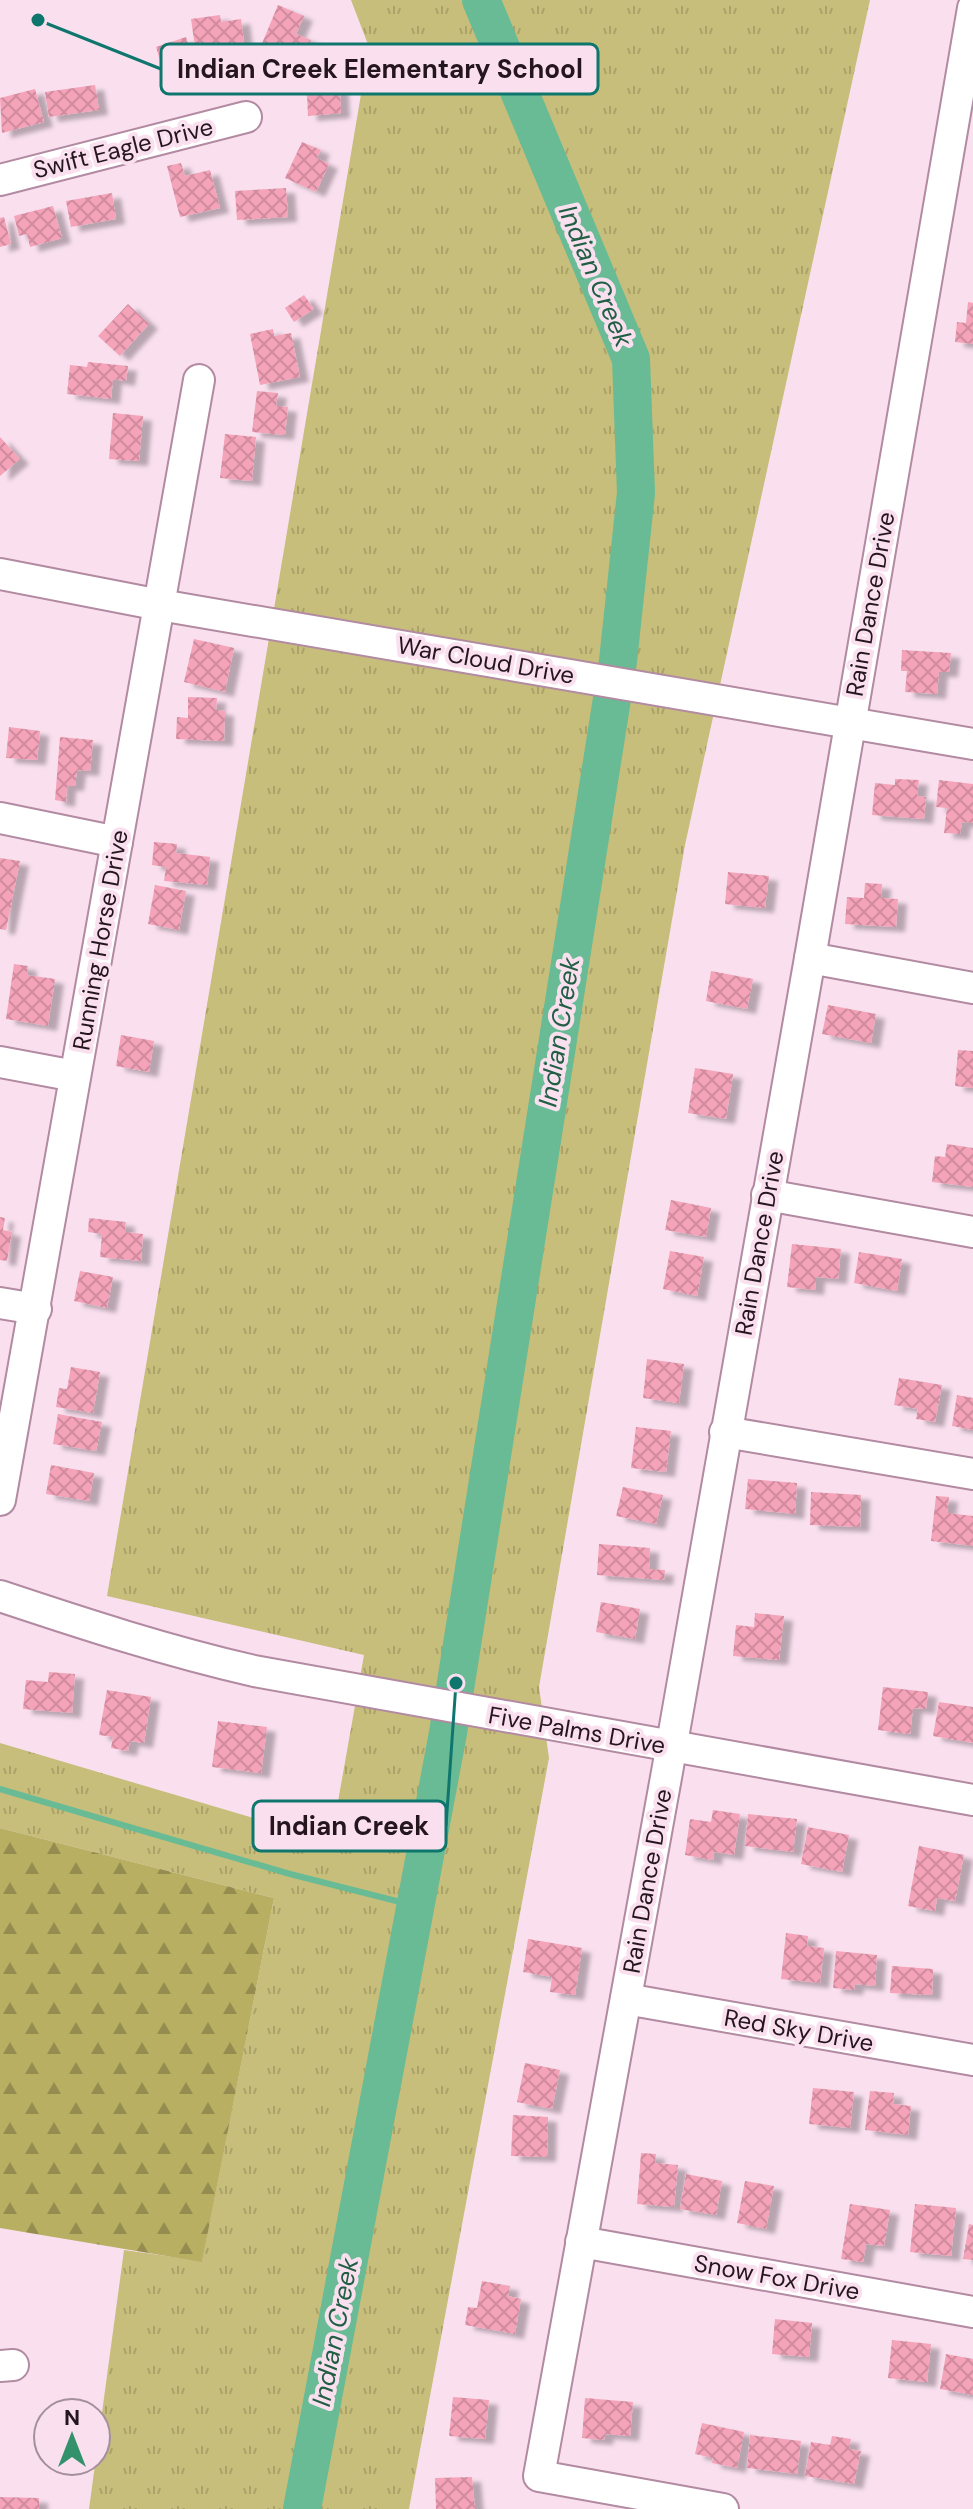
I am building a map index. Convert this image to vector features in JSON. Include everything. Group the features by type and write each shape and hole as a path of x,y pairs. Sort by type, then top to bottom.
{"street":[{"name":"Rain Dance Drive","path":"723,2509 539,2476 671,1746 850,721 959,168 973,8"},
{"name":"Swift Eagle Drive","path":"0,180 246,117"},
{"name":"Running Horse Drive","path":"0,1500 199,380"},
{"name":"War Cloud Drive","path":"0,574 160,605 973,744"},
{"path":"0,818 117,842"},
{"path":"810,958 973,988"},
{"path":"0,1062 75,1076"},
{"path":"767,1195 973,1232"},
{"path":"0,1303 36,1309"},
{"path":"725,1432 973,1474"},
{"name":"Five Palms Drive","path":"0,1596 182,1655 254,1671 973,1800"},
{"name":"Red Sky Drive","path":"626,1999 973,2060"},
{"name":"Snow Fox Drive","path":"581,2242 973,2312"}],"green space":[{"path":"351,0 870,0 685,845 539,1687 549,1758 409,2509 89,2509 93,2477 112,2477 112,2397 104,2397 124,2250 202,2261 274,1898 0,1828 0,1743 331,1841 364,1655 107,1596 369,47"},
{"path":"0,1828 274,1898 202,2262 0,2228"}],"building":[{"path":"278,5 304,16 296,34 311,40 299,69 279,61 274,74 253,65"},
{"path":"220,15 221,22 241,19 245,50 218,54 220,72 199,75 191,19"},
{"path":"186,37 197,70 166,80 156,47"},
{"path":"339,72 341,113 308,116 306,73"},
{"path":"95,85 99,110 49,117 45,92"},
{"path":"35,89 44,122 2,133 0,98"},
{"path":"302,142 321,150 317,158 329,164 316,192 285,178"},
{"path":"181,163 185,176 210,170 220,208 180,217 167,166"},
{"path":"286,188 288,217 237,220 235,191"},
{"path":"112,193 116,219 71,227 66,201"},
{"path":"53,206 62,238 30,247 27,234 19,236 14,216"},
{"path":"4,217 11,244 0,247 0,218"},
{"path":"304,295 314,309 294,322 285,308"},
{"path":"968,302 973,303 973,344 955,342 957,322 966,323"},
{"path":"128,304 149,324 120,356 98,336"},
{"path":"273,329 274,336 291,333 300,377 260,385 250,334"},
{"path":"88,362 128,366 126,381 113,379 111,399 67,394 70,365 87,367"},
{"path":"257,391 278,393 276,406 288,407 285,435 252,432"},
{"path":"113,413 143,416 139,461 109,459"},
{"path":"225,434 256,437 252,481 220,478"},
{"path":"0,437 20,459 0,476"},
{"path":"194,639 234,648 225,692 184,682"},
{"path":"902,650 951,653 949,672 939,672 937,694 905,692 907,671 901,671"},
{"path":"188,697 217,698 216,710 225,711 224,741 176,739 177,717 188,718"},
{"path":"9,727 40,731 37,760 6,758"},
{"path":"60,737 93,740 90,771 77,770 75,786 67,786 66,802 55,800"},
{"path":"895,779 919,780 917,796 926,797 924,819 872,815 875,783 895,785"},
{"path":"939,780 973,784 973,823 962,822 960,834 944,833 947,808 936,807"},
{"path":"154,842 177,844 176,853 210,857 207,885 164,881 166,867 152,865"},
{"path":"0,858 20,861 6,930 0,929"},
{"path":"728,872 769,876 765,908 725,904"},
{"path":"865,883 882,884 881,898 898,899 896,927 845,924 847,897 864,898"},
{"path":"155,885 186,891 179,930 148,924"},
{"path":"14,964 28,966 27,975 55,979 48,1026 6,1019"},
{"path":"711,971 753,979 747,1009 706,1001"},
{"path":"828,1005 876,1014 871,1043 822,1034"},
{"path":"121,1035 154,1041 149,1072 116,1066"},
{"path":"958,1050 973,1051 973,1088 955,1086"},
{"path":"695,1068 733,1074 726,1119 688,1113"},
{"path":"947,1144 973,1148 973,1187 932,1182 935,1156 945,1157"},
{"path":"671,1200 711,1208 706,1237 665,1230"},
{"path":"0,1217 5,1218 3,1230 12,1232 7,1261 0,1260"},
{"path":"89,1218 126,1222 125,1232 143,1234 141,1261 100,1257 102,1234 88,1232"},
{"path":"792,1244 841,1249 838,1279 816,1277 815,1290 787,1287"},
{"path":"670,1251 704,1257 697,1296 663,1289"},
{"path":"859,1252 902,1259 897,1291 854,1283"},
{"path":"80,1271 113,1277 107,1308 74,1301"},
{"path":"647,1359 684,1364 679,1403 643,1398"},
{"path":"71,1367 100,1372 93,1413 56,1407 59,1388 67,1389"},
{"path":"899,1378 942,1385 935,1422 916,1419 918,1409 894,1405"},
{"path":"957,1395 973,1398 973,1430 952,1426"},
{"path":"58,1414 102,1422 96,1451 53,1444"},
{"path":"636,1427 671,1431 666,1472 631,1468"},
{"path":"51,1465 94,1473 89,1501 46,1494"},
{"path":"748,1479 797,1483 795,1514 745,1509"},
{"path":"623,1487 663,1495 656,1524 616,1516"},
{"path":"811,1492 861,1495 860,1527 810,1525"},
{"path":"936,1496 949,1497 947,1513 973,1516 973,1546 931,1541"},
{"path":"599,1544 650,1548 649,1569 665,1570 664,1580 597,1575"},
{"path":"601,1602 640,1609 635,1639 596,1632"},
{"path":"755,1613 784,1616 779,1660 733,1656 736,1625 754,1627"},
{"path":"49,1672 75,1674 72,1713 23,1709 26,1680 48,1682"},
{"path":"883,1687 928,1692 926,1709 913,1708 910,1734 878,1730"},
{"path":"107,1690 151,1697 144,1743 130,1741 128,1751 111,1748 113,1737 99,1735"},
{"path":"939,1702 973,1707 973,1743 933,1736"},
{"path":"218,1721 267,1727 261,1773 212,1767"},
{"path":"713,1810 740,1814 734,1855 714,1852 713,1860 685,1855 690,1819 711,1822"},
{"path":"748,1814 797,1819 793,1852 745,1846"},
{"path":"808,1827 849,1835 842,1872 801,1864"},
{"path":"919,1846 964,1855 955,1901 937,1898 935,1911 908,1906"},
{"path":"786,1933 808,1936 807,1946 824,1948 820,1983 781,1979"},
{"path":"528,1939 582,1948 575,1995 550,1992 552,1977 523,1972"},
{"path":"836,1951 877,1955 875,1986 855,1984 854,1990 833,1988"},
{"path":"892,1966 933,1969 932,1995 890,1993"},
{"path":"525,2063 560,2070 552,2109 517,2102"},
{"path":"813,2088 854,2092 850,2128 809,2124"},
{"path":"870,2091 894,2093 893,2104 911,2106 908,2135 865,2130"},
{"path":"513,2115 548,2117 547,2157 511,2156"},
{"path":"641,2153 656,2154 655,2163 678,2165 674,2207 637,2204"},
{"path":"686,2174 722,2181 716,2215 680,2209"},
{"path":"745,2181 774,2186 766,2229 737,2223"},
{"path":"850,2204 890,2210 884,2246 866,2244 863,2262 841,2259"},
{"path":"915,2204 956,2208 951,2256 910,2252"},
{"path":"969,2224 973,2225 973,2260 963,2259"},
{"path":"482,2281 510,2286 508,2296 521,2299 515,2334 465,2325 468,2307 477,2308"},
{"path":"775,2319 812,2323 809,2357 772,2354"},
{"path":"892,2340 931,2344 927,2382 888,2378"},
{"path":"946,2354 973,2359 973,2395 940,2389"},
{"path":"453,2397 489,2400 485,2439 449,2436"},
{"path":"585,2398 633,2402 630,2436 605,2434 604,2440 582,2438"},
{"path":"702,2423 744,2432 737,2468 712,2463 713,2458 695,2454"},
{"path":"750,2435 801,2441 797,2474 747,2468"},
{"path":"832,2436 851,2439 849,2449 861,2451 854,2484 805,2476 811,2442 830,2445"},
{"path":"472,2477 475,2509 436,2509 435,2478"},
{"path":"0,2497 39,2498 39,2509 0,2509"}],"waterway":[{"name":"Indian Creek","path":"302,2509 448,1733 618,661 636,493 631,359 481,0"},
{"path":"0,1789 290,1874 416,1906"}],"place":[{"name":"Indian Creek Elementary School","path":"38,20"},
{"name":"Indian Creek","path":"456,1683"}]}
